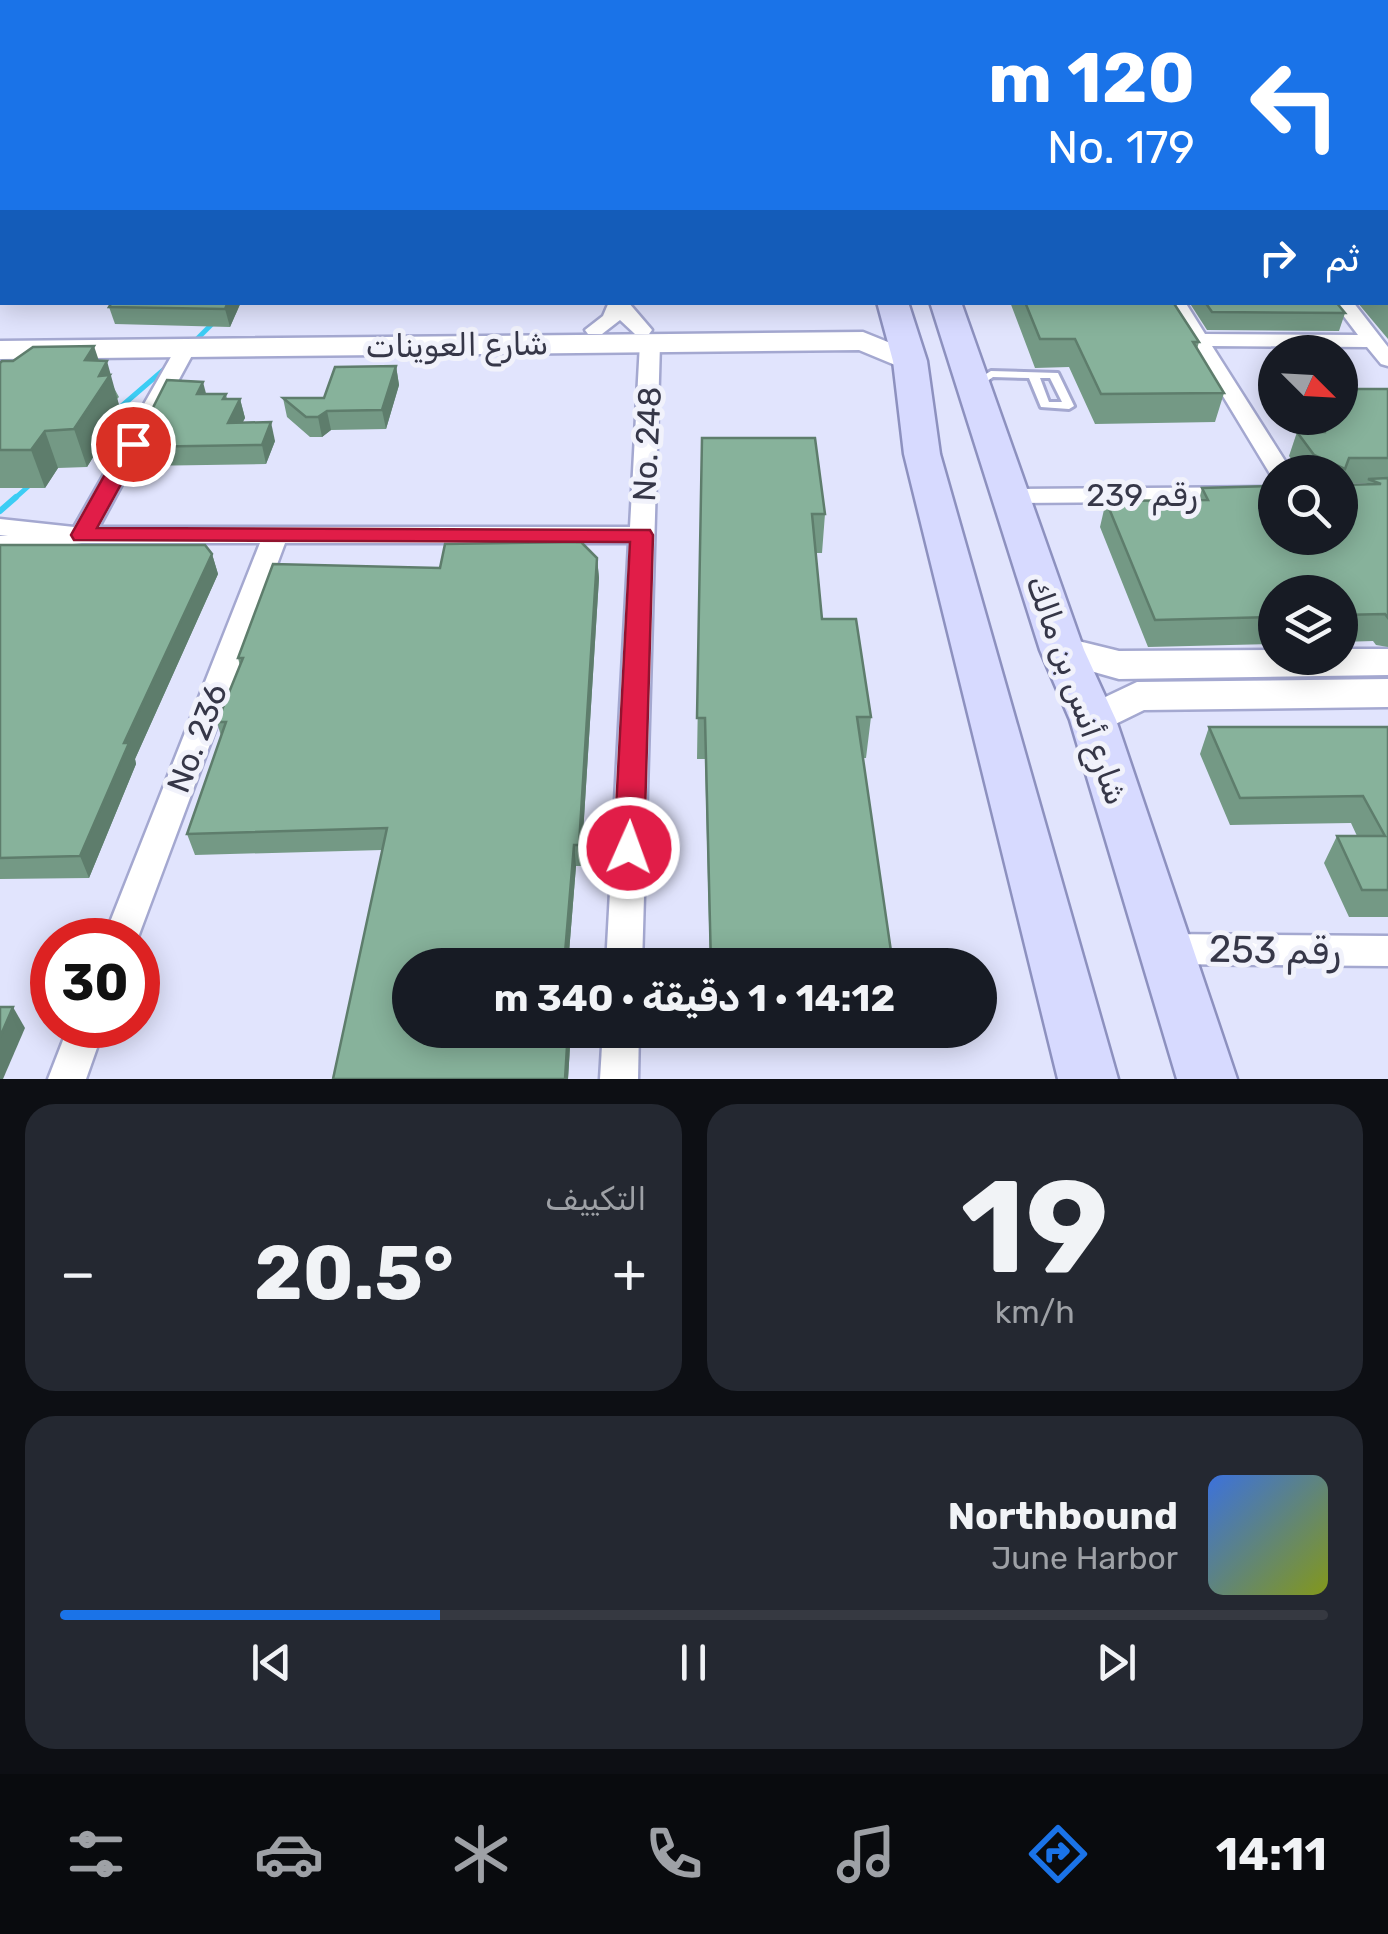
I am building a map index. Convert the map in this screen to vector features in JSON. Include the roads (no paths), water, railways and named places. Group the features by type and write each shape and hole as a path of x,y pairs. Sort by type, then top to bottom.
{"main road":[{"name":"شارع أنس بن مالك","path":"946,305 1062,650 1093,720 1207,1079"},
{"path":"893,307 910,362 922,454 1088,1079"}],"street":[{"path":"595,330 611,320 618,305"},
{"path":"620,305 646,336"},
{"path":"1177,305 1269,455"},
{"path":"1344,305 1388,360"},
{"name":"شارع العوينات","path":"796,335 865,326 893,307"},
{"name":"شارع العوينات","path":"1,347 48,342 595,330 646,336"},
{"name":"شارع العوينات","path":"48,342 186,348 796,335 863,341 910,362"},
{"name":"No. 248","path":"625,948 646,336"},
{"path":"1198,340 1373,341"},
{"path":"82,535 186,348"},
{"name":"رقم 239","path":"1009,496 1258,494"},
{"path":"0,526 82,535 642,535"},
{"path":"0,544 82,535"},
{"name":"No. 236","path":"128,918 275,536"},
{"path":"1062,650 1173,680 1388,693"},
{"path":"1093,720 1173,680 1388,662"},
{"name":"رقم 253","path":"1163,949 1388,951"},
{"path":"66,1079 78,1048"},
{"path":"620,1079 621,1048"}],"lane":[{"path":"973,386 991,374 1033,375"}],"waterway":[{"path":"192,344 215,321"},
{"path":"117,410 168,366"},
{"path":"13,500 32,483"},
{"path":"0,511 16,497"}]}
